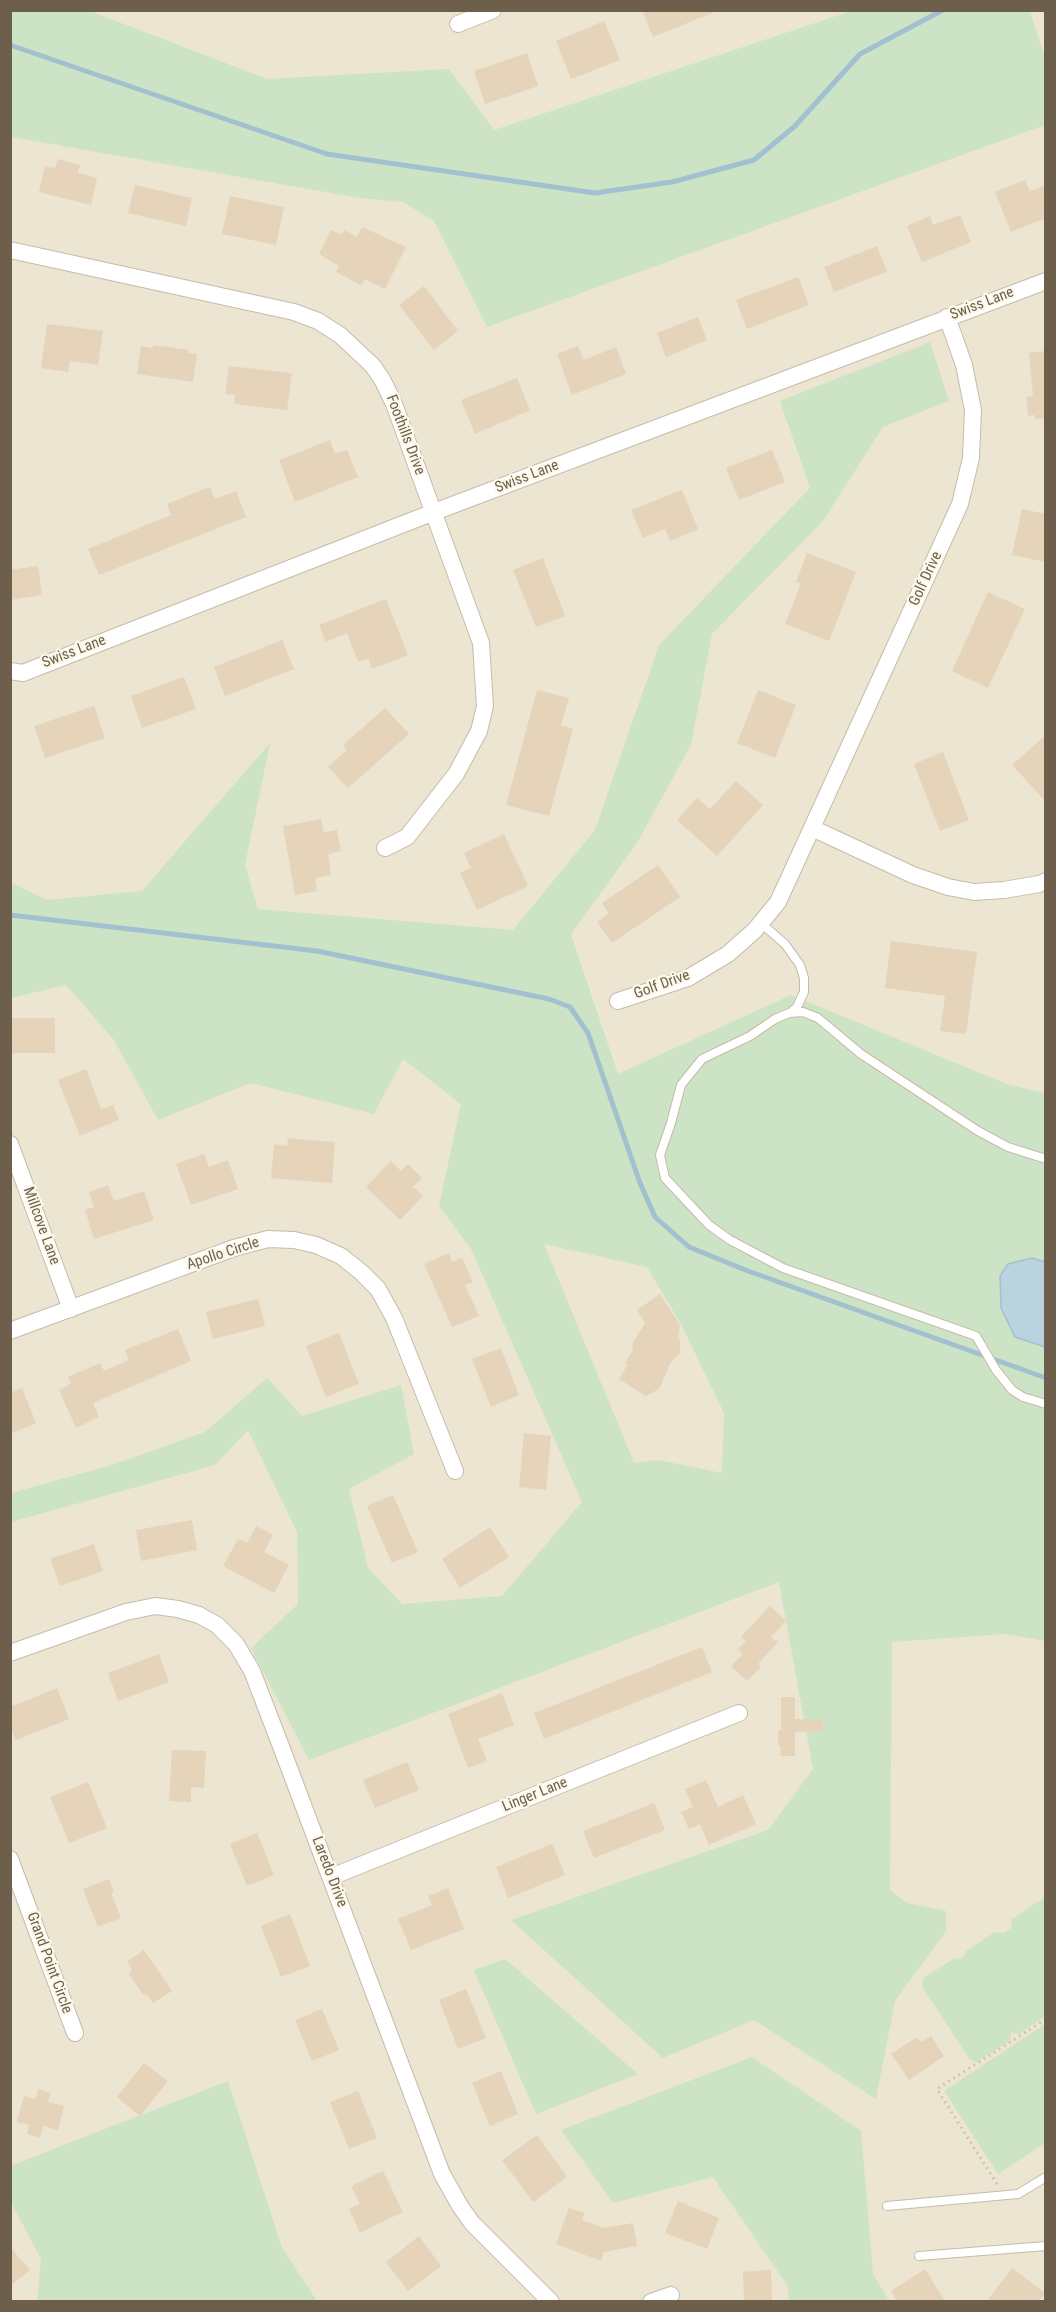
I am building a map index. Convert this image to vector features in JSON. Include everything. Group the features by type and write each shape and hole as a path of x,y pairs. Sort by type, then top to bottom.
{"street":[{"path":"458,24 493,10"},
{"name":"Foothills Drive","path":"10,250 294,312 318,321 340,335 358,351 383,381 394,404 481,643 485,706 479,731 456,774 407,837 385,848"},
{"name":"Swiss Lane","path":"10,672 23,673 434,512 1046,281"},
{"name":"Golf Drive","path":"618,1001 688,978 729,954 761,923 778,902 960,504 967,482 973,410 964,365 947,317"},
{"path":"812,828 914,875 948,887 974,892 1004,890 1046,881"},
{"name":"Millcove Lane","path":"10,1144 71,1309"},
{"name":"Apollo Circle","path":"10,1332 234,1248 268,1239 294,1240 316,1245 340,1256 378,1289 394,1318 455,1472"},
{"name":"Laredo Drive","path":"10,1653 126,1612 155,1606 199,1615 217,1626 236,1644 252,1671 442,2174 472,2223 551,2301"},
{"name":"Linger Lane","path":"331,1877 739,1713"},
{"name":"Grand Point Circle","path":"10,1859 75,2033"},
{"path":"651,2301 671,2295"}],"lane":[{"path":"761,923 785,944 800,965 804,992 797,1007 789,1013 774,1019 750,1036 702,1059 690,1071 681,1085 660,1155 665,1178 709,1225 730,1240 772,1262 976,1336 996,1370 1012,1390 1023,1397 1046,1404"},
{"path":"789,1013 802,1012 818,1018 861,1054 978,1131 1008,1146 1046,1160"},
{"path":"887,2206 1018,2194 1046,2177"},
{"path":"919,2256 1046,2246"}],"path":[{"path":"1005,2196 937,2089 1046,2019"}],"shaded area":[{"path":"11,11 1045,11 1045,2301 11,2301"}],"green space":[{"path":"10,11 90,11 267,79 449,69 494,130 851,11 1030,11 1045,58 1045,125 487,327 434,221 403,202 360,198 11,137"},
{"path":"930,342 949,401 883,427 823,521 712,634 691,745 637,843 571,934 618,1074 791,995 1009,1085 1045,1093 1045,1641 1006,1634 892,1642 890,1890 907,1903 946,1911 946,1931 895,2001 876,2099 754,2020 663,2058 511,1920 768,1830 813,1769 779,1582 309,1760 251,1648 298,1604 297,1532 248,1430 215,1465 11,1522 11,1493 112,1465 205,1432 267,1378 302,1416 401,1385 414,1454 349,1489 368,1568 402,1604 502,1596 582,1502 471,1249 439,1206 461,1104 403,1059 374,1114 251,1083 158,1120 114,1040 66,985 11,998 10,882 47,900 142,891 270,743 245,865 258,909 513,930 595,830 659,645 810,488 780,401","holes":["544,1244 647,1267 682,1326 724,1413 722,1473 658,1460 634,1463"]},
{"path":"1045,1897 1045,2016 1019,2034 1011,2032 1010,2040 977,2062 970,2060 922,1986 923,1978 955,1958 963,1959 966,1951 995,1932 1004,1933 1011,1928 1012,1919"},
{"path":"505,1959 638,2074 536,2114 474,1970"},
{"path":"1045,2024 1045,2143 998,2174 944,2091"},
{"path":"752,2057 861,2131 873,2274 889,2301 789,2301 787,2285 713,2177 613,2203 561,2130"},
{"path":"228,2081 282,2248 317,2301 37,2301 41,2259 11,2202 10,2166"}],"water":[{"path":"1032,1258 1045,1262 1045,1347 1015,1337 1001,1308 1000,1276 1008,1264"}],"building":[{"path":"642,10 717,10 717,11 653,37"},
{"path":"604,21 620,60 571,79 556,41"},
{"path":"527,53 538,86 485,104 474,71"},
{"path":"58,159 80,165 78,173 97,178 91,205 39,192 45,166 55,168"},
{"path":"1025,180 1030,191 1046,185 1046,218 1011,232 995,192"},
{"path":"135,185 192,198 186,226 128,213"},
{"path":"230,196 284,207 276,245 222,234"},
{"path":"960,215 971,242 922,262 907,226 930,216 933,225"},
{"path":"362,227 406,247 385,289 365,279 361,285 336,272 339,266 319,254 331,230 342,235 344,230 357,237"},
{"path":"877,246 887,272 834,292 824,267"},
{"path":"798,277 809,305 747,329 736,300"},
{"path":"424,286 458,331 434,350 399,305"},
{"path":"698,317 707,340 666,357 657,333"},
{"path":"47,324 103,331 98,365 70,361 68,372 41,368"},
{"path":"153,345 189,350 188,353 197,354 193,382 137,374 141,346 153,348"},
{"path":"578,346 584,360 616,347 626,374 572,395 557,354"},
{"path":"1046,351 1046,418 1035,419 1035,415 1028,416 1026,397 1033,396 1029,353"},
{"path":"229,366 292,373 287,410 234,404 235,395 225,394"},
{"path":"517,378 530,410 475,434 461,400"},
{"path":"330,440 335,454 347,450 358,477 295,502 279,460"},
{"path":"772,450 785,482 739,500 726,468"},
{"path":"210,487 215,499 236,491 246,517 99,575 88,549 171,515 167,504"},
{"path":"682,490 698,529 670,541 665,529 643,538 631,510"},
{"path":"1022,509 1046,514 1046,562 1012,555"},
{"path":"807,553 856,572 829,641 785,624 801,583 796,582"},
{"path":"543,558 565,616 536,627 513,570"},
{"path":"38,566 42,595 10,600 10,570"},
{"path":"988,592 1025,609 988,688 952,671"},
{"path":"386,599 408,655 372,669 368,658 358,662 347,633 326,642 319,625"},
{"path":"282,640 294,669 225,696 214,667"},
{"path":"184,677 196,709 142,728 131,696"},
{"path":"537,690 569,698 561,725 573,729 549,816 506,805"},
{"path":"758,690 796,705 775,758 737,743"},
{"path":"94,706 105,738 45,758 34,726"},
{"path":"385,708 409,734 348,788 328,767 347,750 343,745"},
{"path":"1046,735 1046,802 1012,765"},
{"path":"943,752 969,820 940,831 914,764"},
{"path":"736,781 763,805 717,856 677,820 697,798 710,809"},
{"path":"321,819 324,832 337,830 341,851 328,854 331,875 315,878 317,891 295,895 283,826"},
{"path":"504,834 528,886 477,910 460,873 471,868 464,853"},
{"path":"658,865 680,897 612,943 597,922 609,913 602,903"},
{"path":"891,941 977,952 966,1034 940,1031 945,996 885,988"},
{"path":"10,1018 55,1018 55,1053 10,1053"},
{"path":"86,1069 101,1109 113,1105 119,1120 80,1136 58,1080"},
{"path":"288,1138 335,1142 332,1183 271,1178 274,1144 287,1146"},
{"path":"204,1154 209,1167 228,1160 238,1189 191,1205 176,1164"},
{"path":"391,1161 401,1171 408,1164 422,1178 413,1187 423,1196 400,1220 366,1187"},
{"path":"108,1185 114,1201 144,1191 154,1220 94,1239 85,1210 94,1207 89,1192"},
{"path":"449,1253 452,1262 462,1258 473,1282 465,1285 479,1316 452,1327 424,1264"},
{"path":"660,1294 680,1325 678,1338 680,1353 670,1364 659,1389 646,1396 619,1379 628,1364 625,1363 633,1350 632,1344 645,1323 637,1310"},
{"path":"258,1299 265,1326 213,1339 206,1312"},
{"path":"178,1329 191,1361 93,1403 99,1417 76,1428 59,1390 71,1384 68,1377 100,1363 104,1371 129,1360 125,1350"},
{"path":"339,1333 359,1384 326,1397 306,1346"},
{"path":"501,1348 519,1395 491,1407 472,1359"},
{"path":"22,1388 36,1423 10,1434 10,1393"},
{"path":"524,1433 551,1436 546,1490 519,1487"},
{"path":"393,1495 418,1552 392,1563 367,1506"},
{"path":"192,1520 197,1550 141,1561 136,1530"},
{"path":"256,1526 273,1535 264,1552 289,1565 274,1593 223,1566 238,1539 247,1543"},
{"path":"490,1527 509,1557 460,1588 442,1559"},
{"path":"94,1544 103,1571 60,1586 50,1559"},
{"path":"770,1606 786,1621 771,1637 778,1642 758,1664 761,1667 747,1681 731,1666 743,1654 738,1649 746,1641 741,1637"},
{"path":"702,1647 712,1672 544,1739 534,1713"},
{"path":"159,1654 169,1682 118,1701 108,1673"},
{"path":"57,1688 69,1719 16,1740 10,1726 10,1707"},
{"path":"502,1693 514,1725 478,1739 487,1761 468,1768 448,1714"},
{"path":"781,1697 795,1697 795,1719 822,1720 823,1731 795,1732 795,1756 781,1756 780,1746 778,1746 778,1731 781,1730"},
{"path":"172,1750 206,1751 204,1788 191,1787 191,1802 169,1801"},
{"path":"407,1762 419,1790 375,1808 363,1780"},
{"path":"706,1780 718,1807 743,1795 756,1824 709,1845 700,1824 689,1829 681,1812 693,1807 685,1789"},
{"path":"88,1782 107,1828 69,1843 50,1797"},
{"path":"654,1803 665,1830 594,1858 583,1831"},
{"path":"257,1833 274,1875 247,1886 230,1844"},
{"path":"552,1844 565,1875 508,1898 496,1867"},
{"path":"109,1879 114,1892 111,1893 121,1918 98,1927 83,1889"},
{"path":"448,1888 464,1929 411,1950 398,1919 432,1905 428,1896"},
{"path":"290,1914 310,1966 281,1977 261,1926"},
{"path":"144,1950 172,1991 153,2003 147,1994 142,1993 130,1976 129,1972 132,1970 127,1961"},
{"path":"466,1989 486,2038 458,2049 439,2000"},
{"path":"322,2009 339,2050 312,2061 295,2020"},
{"path":"931,2036 944,2056 909,2080 891,2054 917,2037 921,2042"},
{"path":"144,2063 168,2081 140,2116 117,2097"},
{"path":"501,2071 518,2114 490,2126 472,2083"},
{"path":"38,2089 51,2093 48,2102 64,2106 58,2130 43,2126 40,2138 27,2134 29,2125 17,2122 24,2096 36,2099"},
{"path":"358,2091 377,2138 349,2149 330,2102"},
{"path":"537,2135 567,2177 533,2202 502,2160"},
{"path":"383,2171 403,2212 360,2233 349,2209 360,2204 351,2186"},
{"path":"678,2201 719,2218 707,2249 665,2233"},
{"path":"569,2208 585,2213 582,2220 604,2228 633,2223 637,2246 604,2252 601,2261 556,2244"},
{"path":"419,2236 441,2266 408,2291 386,2262"},
{"path":"10,2247 30,2270 10,2286"},
{"path":"1012,2268 1045,2293 1039,2301 987,2301"},
{"path":"925,2269 945,2301 897,2301 891,2291"},
{"path":"771,2270 772,2301 744,2301 743,2272"}],"waterway":[{"path":"10,45 327,154 595,193 672,182 754,160 795,126 860,54 943,10"},
{"path":"10,915 317,951 549,999 570,1007 588,1033 640,1183 655,1217 689,1247 748,1271 1046,1378"}]}
